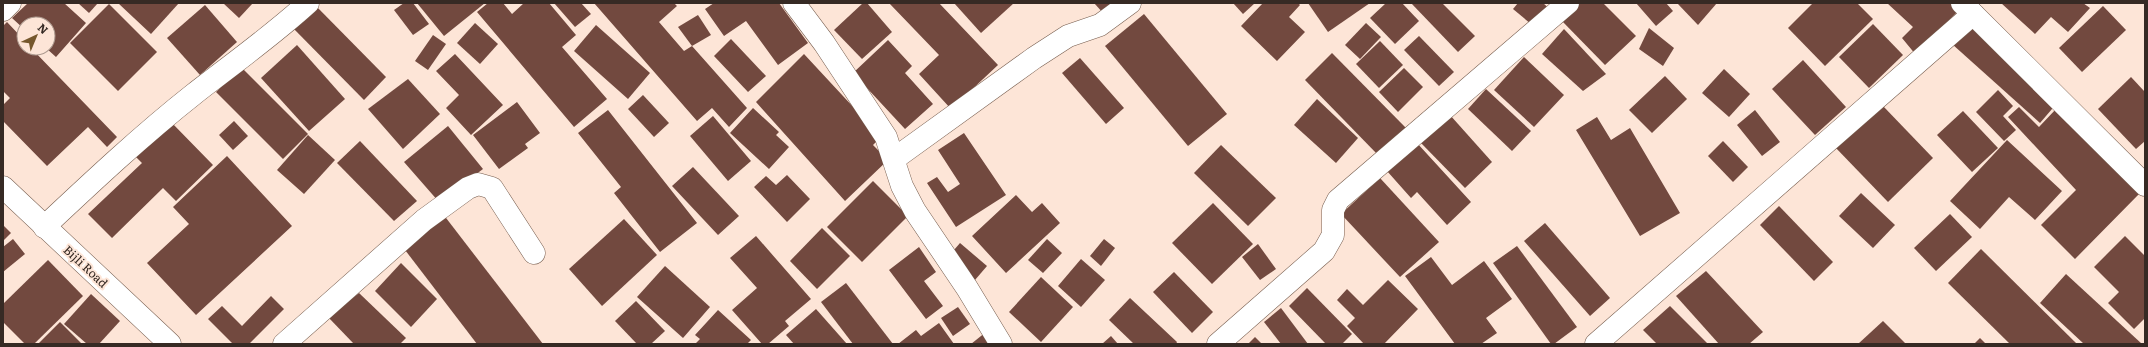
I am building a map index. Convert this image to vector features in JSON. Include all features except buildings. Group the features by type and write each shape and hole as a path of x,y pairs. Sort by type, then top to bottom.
{"street":[{"path":"3,10 10,3"},
{"path":"44,227 111,164 194,94 262,43 308,3"},
{"path":"794,3 860,95 886,137 902,186 915,211 967,288 1000,344"},
{"path":"894,159 1034,58 1068,36 1100,25 1130,3"},
{"path":"1218,344 1324,251 1333,235 1333,210 1342,196 1568,3"},
{"path":"1596,344 1968,9 2145,185"},
{"path":"284,344 424,220 468,188 478,184 492,188 534,253"},
{"name":"Bijli Road","path":"3,187 170,344"}]}
